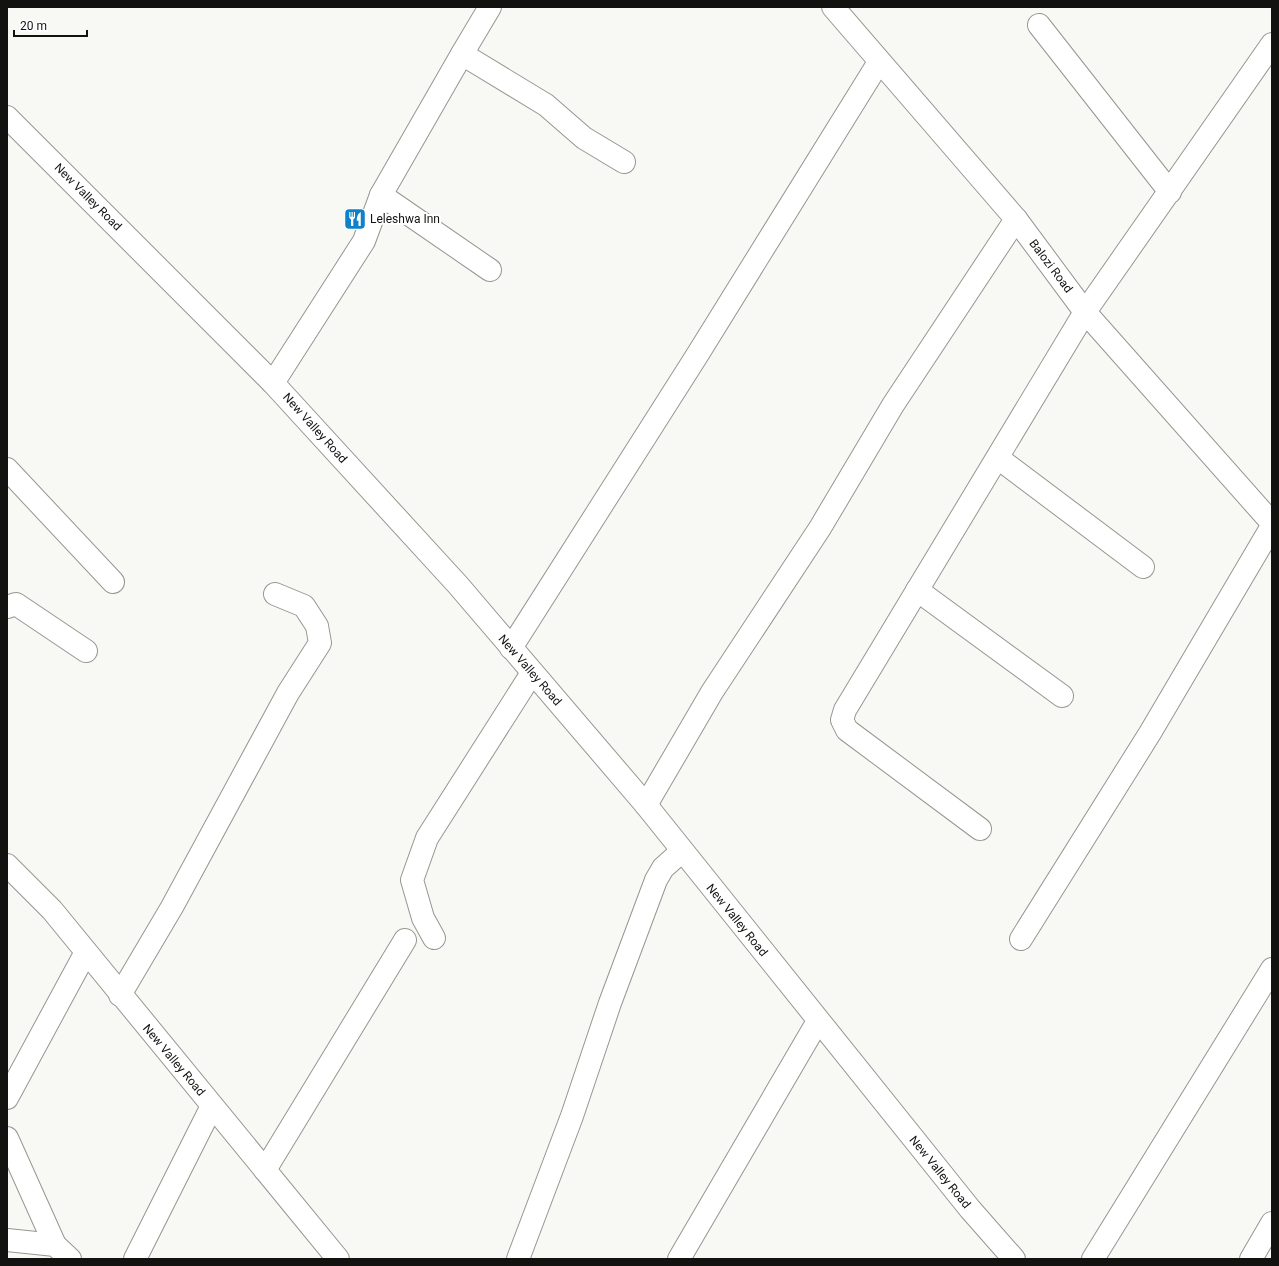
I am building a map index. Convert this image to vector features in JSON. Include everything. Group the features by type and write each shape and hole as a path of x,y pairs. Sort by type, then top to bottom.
{"street":[{"path":"273,383 364,241 381,195 490,7"},
{"name":"Balozi Road","path":"834,7 1016,219 1086,312 1272,524"},
{"path":"1039,25 1170,192"},
{"path":"980,829 847,730 842,720 844,710 1086,312 1272,44"},
{"path":"462,54 546,105 584,138 624,162"},
{"path":"511,648 696,357 880,62"},
{"name":"New Valley Road","path":"7,117 273,383 458,585 646,805 970,1209 1014,1259"},
{"path":"381,195 490,270"},
{"path":"646,805 712,692 820,528 893,405 1016,219"},
{"path":"998,458 1143,567"},
{"path":"7,469 113,582"},
{"path":"1021,939 1150,733 1272,524"},
{"path":"917,590 1062,696"},
{"path":"120,995 172,907 288,693 320,643 317,626 304,606 274,594"},
{"path":"7,607 16,604 86,651"},
{"path":"434,938 423,918 412,880 427,838 532,672"},
{"path":"518,1259 562,1144 610,1004 656,880 662,868 682,851"},
{"name":"New Valley Road","path":"7,865 52,910 336,1258"},
{"path":"265,1170 405,940"},
{"path":"7,1098 86,952"},
{"path":"1093,1259 1272,968"},
{"path":"679,1259 818,1021"},
{"path":"135,1259 212,1106"},
{"path":"7,1138 62,1252"},
{"path":"1251,1259 1272,1222"},
{"path":"7,1240 62,1252"}],"place":[{"name":"Leleshwa Inn","path":"355,219"}]}
